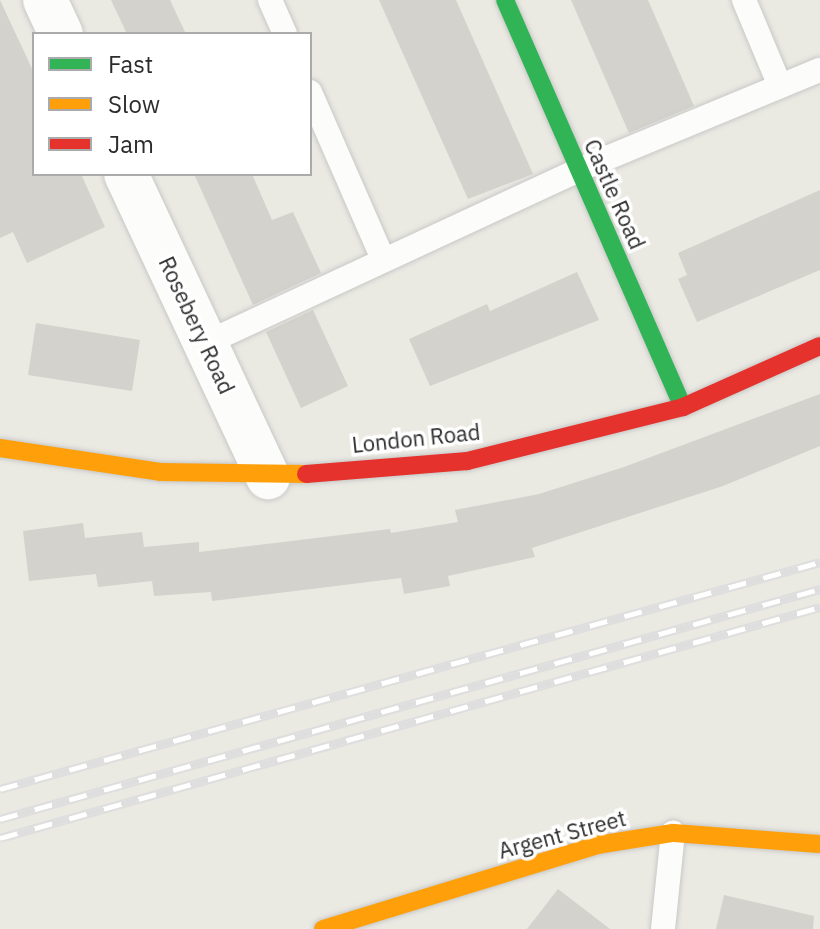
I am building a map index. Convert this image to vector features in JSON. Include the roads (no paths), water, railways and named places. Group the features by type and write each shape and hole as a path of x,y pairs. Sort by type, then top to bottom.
{"street":[{"path":"45,0 60,32"},
{"name":"Castle Road","path":"505,0 683,407"},
{"name":"Rosebery Road","path":"127,176 268,477"},
{"name":"London Road","path":"0,448 160,472 268,477 467,461 683,407 820,346"},
{"name":"Argent Street","path":"323,929 597,845 673,833 780,837 820,844"}],"lane":[{"path":"270,0 284,32"},
{"path":"744,0 780,86"},
{"path":"206,343 382,257 578,170 820,70"},
{"path":"312,97 382,257"},
{"path":"663,929 673,833"}],"railway":[{"path":"0,789 820,562"},
{"path":"0,819 820,589"},
{"path":"0,838 820,607"}]}
